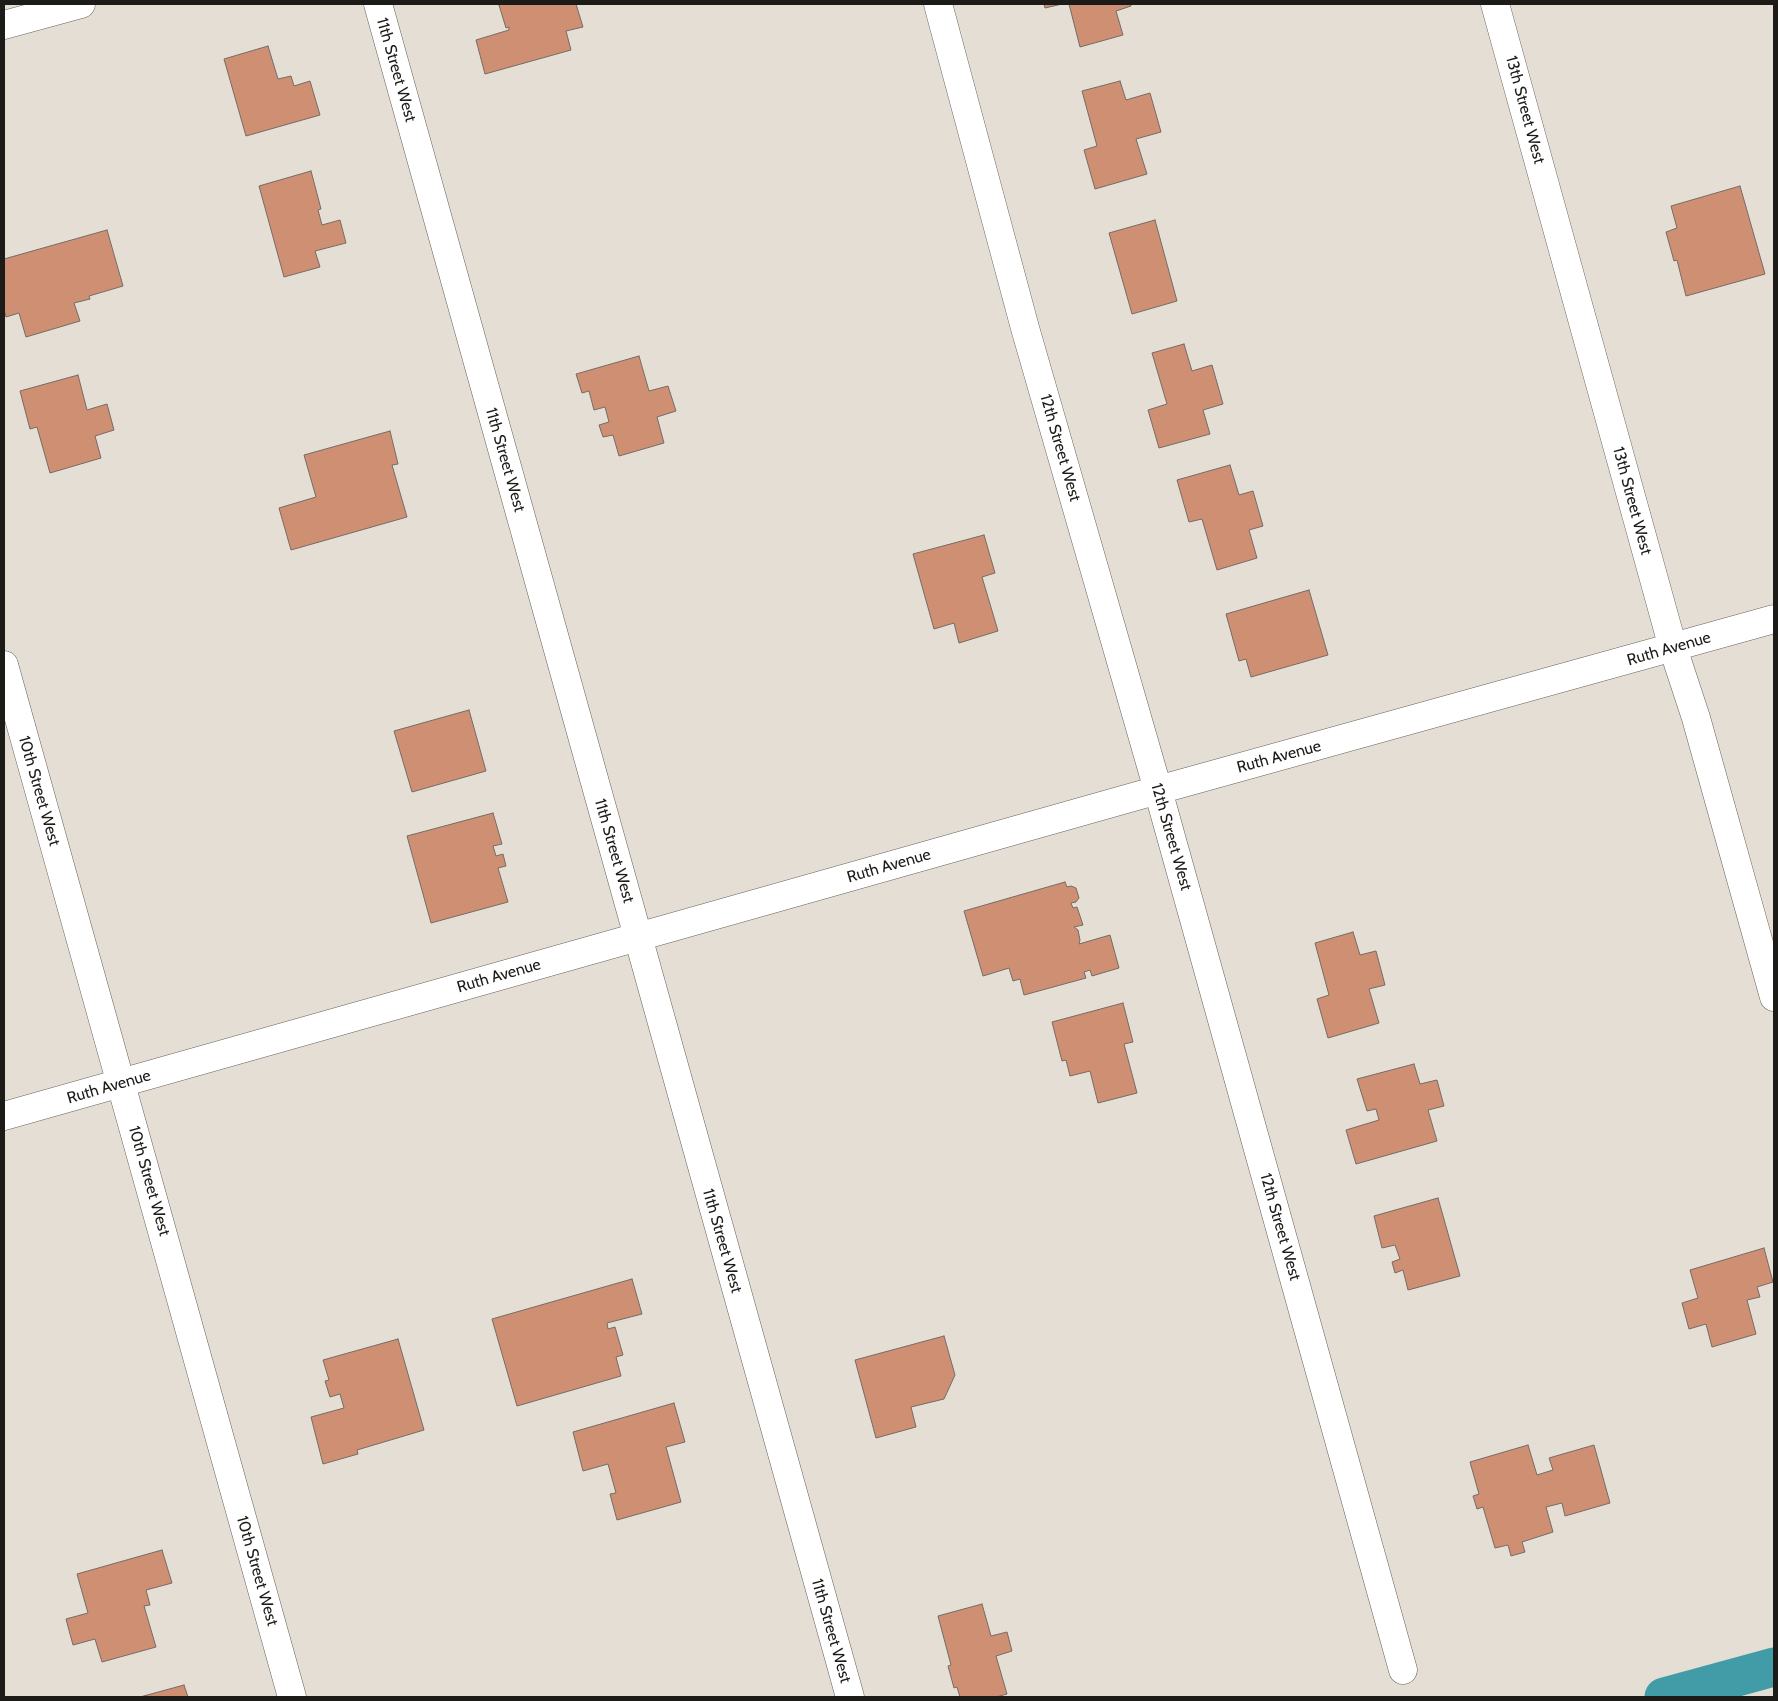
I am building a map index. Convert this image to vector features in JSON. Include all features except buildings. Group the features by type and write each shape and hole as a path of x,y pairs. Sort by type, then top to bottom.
{"street":[{"path":"4,25 81,4"},
{"name":"11th Street West","path":"378,4 850,1697"},
{"name":"12th Street West","path":"938,4 1028,337 1158,790 1403,1670"},
{"name":"13th Street West","path":"1495,4 1673,648 1696,718 1774,997"},
{"name":"Ruth Avenue","path":"4,1116 1158,790 1774,619"},
{"name":"10th Street West","path":"4,665 292,1697"}],"waterway":[{"path":"1664,1697 1774,1667"}]}
